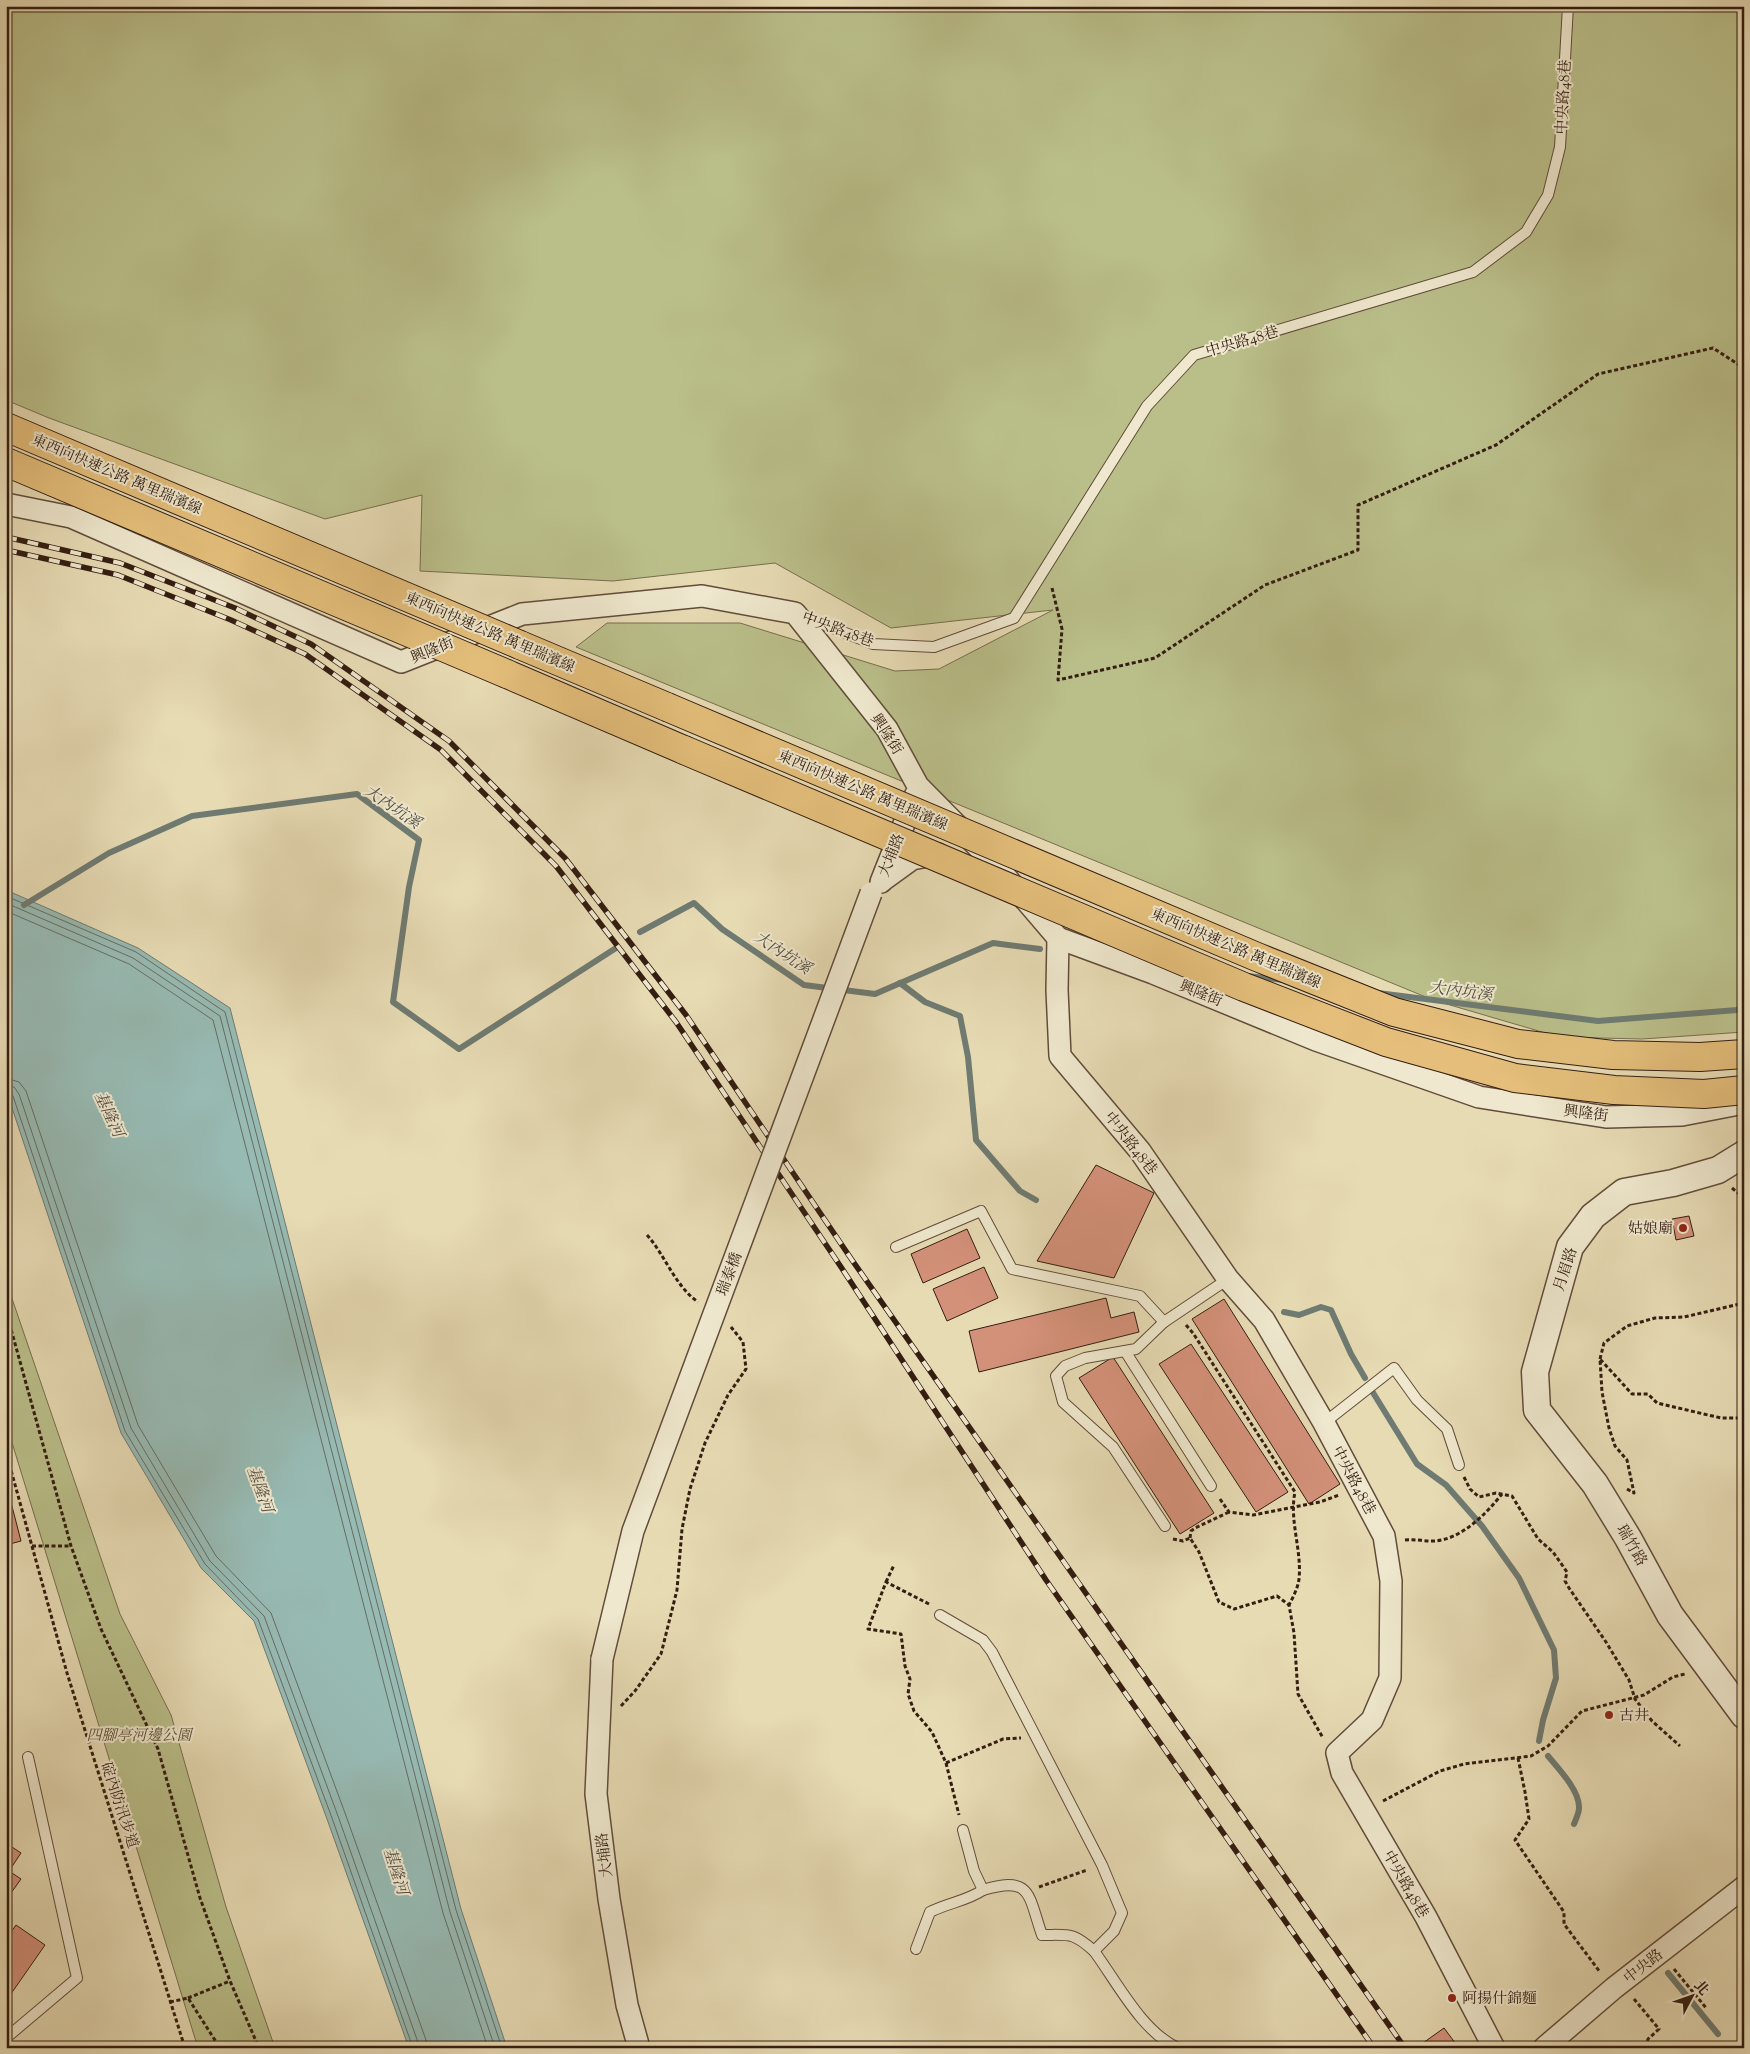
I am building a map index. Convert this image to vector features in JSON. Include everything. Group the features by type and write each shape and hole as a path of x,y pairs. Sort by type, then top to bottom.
{"highway":[{"name":"東西向快速公路 萬里瑞濱線","path":"6,427 1257,958 1394,1012 1518,1044 1613,1055 1700,1057 1744,1054"},
{"name":"東西向快速公路 萬里瑞濱線","path":"6,462 1244,987 1386,1042 1515,1078 1614,1090 1704,1094 1744,1090"}],"street":[{"name":"興隆街","path":"6,504 71,517 401,662 522,614 702,596 795,613 887,729 918,786 993,862 1058,938 1316,1040 1479,1097 1606,1117 1682,1115 1744,1103"},
{"name":"大埔路","path":"877,887 918,786"},
{"path":"877,887 912,859 952,851 993,862"},
{"name":"瑞泰橋","path":"602,1659 633,1531 877,887"},
{"name":"中央路48巷","path":"1058,938 1057,990 1060,1056 1140,1151 1228,1279 1264,1320 1324,1422 1384,1536 1391,1581 1390,1678 1372,1720 1337,1752 1342,1774 1426,1917 1494,2048"},
{"name":"月眉路","path":"1535,1372 1570,1247 1593,1216 1624,1192 1673,1183 1718,1170 1744,1154"},
{"name":"瑞竹路","path":"1535,1372 1537,1410 1595,1484 1628,1538 1670,1615 1744,1715"},
{"name":"大埔路","path":"602,1659 596,1794 609,1899 627,2005 639,2048"},
{"name":"中央路","path":"1544,2048 1617,1986 1744,1887"}],"lane":[{"name":"中央路48巷","path":"795,613 873,644 934,647 1014,618 1147,406 1194,355 1473,272 1526,232 1548,195 1560,147 1568,6"},
{"path":"896,1247 981,1211 1012,1269 1140,1296 1164,1322"},
{"path":"1165,1526 1113,1447 1063,1402 1056,1376 1065,1366 1085,1358 1136,1349 1164,1322 1228,1279"},
{"path":"1125,1351 1211,1486"},
{"path":"1324,1422 1394,1368 1417,1400 1447,1430 1459,1465"},
{"path":"940,1614 983,1640 992,1652 1102,1865 1122,1913 1114,1932 1094,1951"},
{"path":"6,2038 77,1978 28,1757"},
{"path":"963,1830 974,1871 983,1890"},
{"path":"916,1949 930,1912 944,1905 973,1897 983,1890 1003,1884 1019,1886 1027,1891 1042,1935 1068,1935 1080,1938 1094,1951 1141,2019 1170,2044 1178,2048"}],"path":[{"path":"1047,566 1062,629 1058,680 1155,658 1266,585 1358,550 1358,505 1496,445 1598,374 1713,348 1744,368"},
{"path":"648,1235 674,1275 692,1298 699,1303"},
{"path":"1595,1484 1606,1478 1634,1493 1627,1460 1615,1446 1609,1428 1602,1392 1600,1359 1604,1343 1626,1326 1655,1318 1684,1317 1744,1303"},
{"path":"6,1311 71,1546 100,1629 158,1749 200,1898 230,1981 259,2048"},
{"path":"1176,1314 1194,1334 1295,1492 1294,1508 1299,1550 1299,1580 1290,1605 1294,1632 1298,1694 1324,1739 1337,1752"},
{"path":"599,1727 635,1691 661,1654 677,1590 682,1529 690,1489 705,1444 728,1395 746,1369 743,1342 728,1324"},
{"path":"1600,1359 1632,1394 1648,1394 1658,1403 1721,1418 1744,1418"},
{"name":"碇內防汛步道","path":"6,1452 67,1673 185,2048"},
{"path":"1459,1465 1470,1489 1480,1497 1496,1493 1512,1496 1538,1539 1553,1552 1567,1572 1565,1581 1629,1680 1635,1699 1652,1721 1680,1746"},
{"path":"6,1477 13,1476"},
{"path":"1211,1486 1229,1512"},
{"path":"1290,1605 1277,1596 1234,1609 1218,1602 1199,1552 1190,1538 1191,1531 1229,1512 1253,1515 1294,1508 1320,1502 1357,1487"},
{"path":"1386,1547 1399,1540 1434,1541 1466,1529 1503,1494"},
{"path":"1165,1526 1174,1540 1183,1541 1190,1538"},
{"path":"32,1546 71,1546"},
{"path":"894,1565 868,1629 901,1634 905,1666 910,1679 908,1694 914,1711 932,1732 946,1763 963,1830"},
{"path":"886,1582 931,1605 940,1614"},
{"path":"1364,1810 1440,1771 1464,1764 1531,1756 1548,1746 1582,1711 1635,1699 1673,1677 1692,1672 1713,1673"},
{"path":"946,1763 1003,1739 1036,1738"},
{"path":"1518,1758 1529,1819 1515,1840 1564,1912 1564,1924 1591,1962 1659,2029 1648,2039 1645,2048"},
{"path":"1027,1891 1102,1865"},
{"path":"1660,1953 1707,2009"},
{"path":"170,2002 188,1998 230,1981"},
{"path":"188,1998 220,2048"}],"green space":[{"path":"6,6 1744,6 1744,1032 1642,1039 1559,1037 1433,1000 576,647 607,623 740,623 895,671 939,669 1053,610 891,628 775,563 613,581 420,571 422,495 325,519 49,418 6,400"},
{"name":"四腳亭河邊公園","path":"6,1281 120,1614 171,1715 226,1907 275,2048 198,2048 6,1423"}],"water":[{"name":"基隆河","path":"6,890 138,948 230,1008 461,1909 507,2048 409,2048 254,1621 201,1568 121,1433 6,1090"}],"building":[{"path":"1096,1165 1154,1193 1114,1278 1037,1261"},
{"name":"姑娘廟","path":"1689,1216 1694,1236 1676,1240 1672,1219"},
{"path":"967,1229 980,1258 923,1283 911,1254"},
{"path":"984,1267 998,1298 947,1321 933,1289"},
{"path":"1106,1298 1111,1318 1134,1312 1139,1332 979,1372 969,1331"},
{"path":"1224,1299 1340,1484 1309,1504 1192,1319"},
{"path":"1191,1344 1288,1492 1256,1512 1159,1364"},
{"path":"1113,1357 1214,1513 1180,1534 1079,1378"},
{"path":"6,1483 21,1541 6,1545"},
{"path":"6,1843 21,1853 9,1871 21,1879 6,1900"},
{"path":"16,1925 45,1945 6,2001 6,1939"},
{"path":"1444,2028 1459,2048 1427,2048 1423,2043"}],"waterway":[{"name":"大內坑溪","path":"24,905 109,853 192,816 357,794 419,840 409,887 393,1002 459,1049 616,948"},
{"name":"大內坑溪","path":"640,932 694,903 722,929 804,985 875,994 993,943 1040,949"},
{"name":"大內坑溪","path":"1247,976 1284,980"},
{"path":"900,983 925,1002 960,1016 968,1057 976,1140 1020,1191 1036,1200"},
{"name":"大內坑溪","path":"1378,993 1598,1021 1737,1010 1744,1006"},
{"path":"1284,1312 1299,1315 1321,1307 1331,1310 1351,1354 1365,1378"},
{"path":"1372,1391 1417,1464 1446,1485 1482,1526 1519,1578 1554,1650 1556,1678 1543,1720 1539,1741"},
{"path":"1548,1756 1568,1780 1576,1794 1579,1808 1574,1824"},
{"path":"1668,1973 1718,2034"}],"railway":[{"path":"6,537 120,563 235,608 311,644 449,741 565,858 686,1015 852,1260 1405,2048"},
{"path":"6,550 118,575 231,620 305,654 441,750 556,866 676,1022 841,1267 1046,1580 1374,2048"}],"place":[{"name":"姑娘廟","path":"1683,1228"},
{"name":"古井","path":"1609,1715"},
{"name":"阿揚什錦麵","path":"1452,1998"}]}
